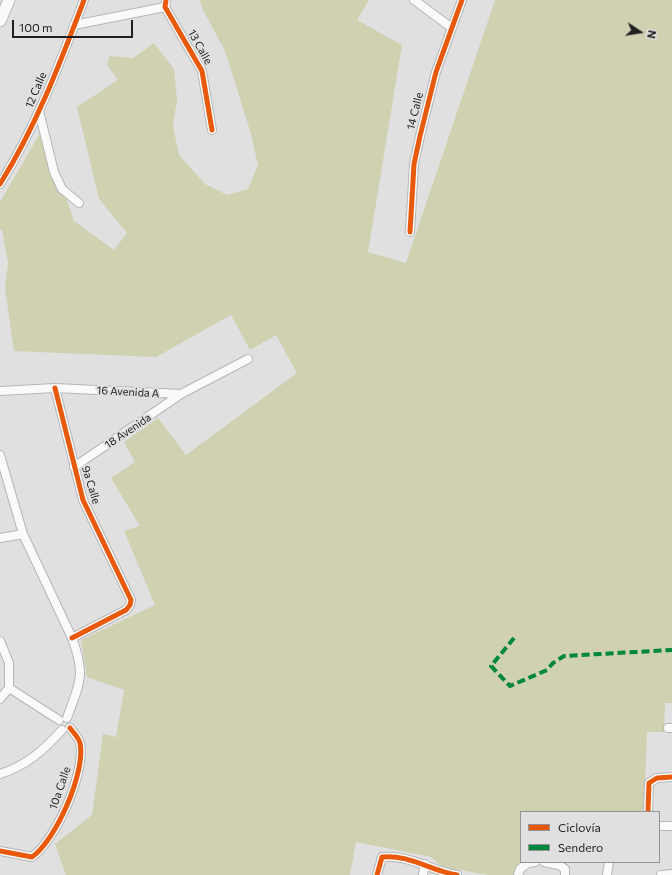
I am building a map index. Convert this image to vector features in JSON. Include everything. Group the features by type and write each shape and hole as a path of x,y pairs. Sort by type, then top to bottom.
{"street":[{"path":"0,21 9,0"},
{"name":"12 Calle","path":"0,184 14,162 39,111 84,0"},
{"path":"414,0 452,28"},
{"name":"14 Calle","path":"410,232 414,164 436,72 462,0"},
{"path":"74,25 166,4"},
{"name":"13 Calle","path":"166,4 202,71 212,130"},
{"path":"39,111 54,172 62,189 80,203"},
{"path":"182,394 248,359"},
{"name":"16 Avenida A","path":"0,391 55,388 182,394"},
{"name":"9a Calle","path":"55,388 83,500 131,600 130,605 126,610 72,638"},
{"name":"18 Avenida","path":"74,467 182,394"},
{"path":"0,455 2,475 23,534 72,638 81,670 79,685 63,719"},
{"path":"0,538 23,534"},
{"path":"0,641 9,663 9,688 0,700"},
{"path":"0,774 16,769 44,750 66,729 70,720 63,719 9,688"},
{"name":"10a Calle","path":"0,851 32,857 41,850 55,830 68,804 81,757 80,741 66,729"},
{"path":"648,811 649,783 657,778 672,777"},
{"path":"660,826 672,826"},
{"path":"377,875 382,857 391,856 425,864 441,872 457,875"},
{"path":"518,875 520,869 528,863"},
{"path":"549,863 559,865 565,869 566,875"},
{"path":"607,875 609,863"},
{"path":"423,875 425,864"},
{"path":"661,875 672,874"}],"green space":[{"path":"200,0 369,0 357,20 402,45 368,252 406,263 495,0 672,0 672,703 665,703 664,732 647,732 644,811 520,811 520,860 516,875 488,875 443,867 431,857 356,842 350,875 66,875 55,844 92,815 103,734 116,737 124,690 87,677 81,640 155,605 124,531 140,526 111,478 135,462 124,442 158,418 186,455 297,373 276,335 250,350 231,315 156,357 14,351 5,288 8,263 2,230 0,229 0,202 43,128 74,221 114,250 127,233 99,199 77,107 118,80 107,65 110,56 133,58 154,43 174,69 177,99 173,126 179,155 205,184 227,195 248,189 258,165 251,134 225,51 203,10"}],"marked path":[{"path":"514,638 491,666 510,686 547,670 553,663 564,656 672,650"}],"cycle path":[{"path":"0,184 36,117 84,0"},
{"path":"166,0 165,7 202,71 212,130"},
{"path":"410,232 414,164 420,136 436,72 462,0"},
{"path":"55,388 83,500 131,600 130,605 126,610 72,638"},
{"path":"0,851 32,857 41,848 59,821 74,787 81,756 80,743 70,728"},
{"path":"648,811 649,783 657,778 672,777"},
{"path":"377,875 382,857 411,860 457,875"}]}
